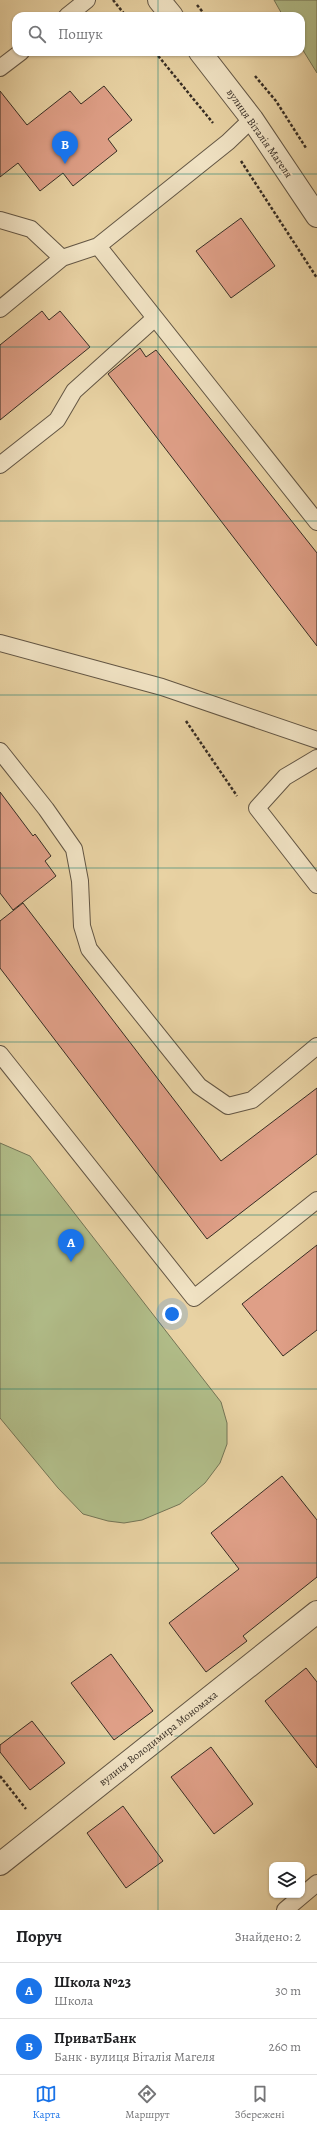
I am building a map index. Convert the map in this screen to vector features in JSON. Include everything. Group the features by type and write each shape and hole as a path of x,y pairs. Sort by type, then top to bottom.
{"street":[{"path":"159,0 169,12"},
{"name":"вулиця Віталія Магеля","path":"203,56 252,119 317,216"},
{"name":"вулиця Володимира Мономаха","path":"0,1864 317,1612"}],"lane":[{"path":"72,12 87,0"},
{"path":"1,66 15,56"},
{"path":"0,309 62,258 98,246 228,142 252,119"},
{"path":"0,220 30,229 62,258"},
{"path":"98,246 317,522"},
{"path":"0,465 57,420 74,391 155,318"},
{"path":"0,643 162,687 317,740"},
{"path":"0,751 46,809 74,849 80,881 82,926 89,949 199,1086 228,1106 252,1100 317,1046"},
{"path":"317,758 285,777 257,808 317,885"},
{"path":"0,1054 194,1298 317,1200"},
{"path":"285,1910 317,1883"}],"path":[{"path":"113,0 123,12"},
{"path":"193,0 203,12"},
{"path":"162,687 243,804 257,808"},
{"path":"0,1776 43,1830"}],"green space":[{"path":"274,0 317,0 317,73 305,54 305,12 281,12"},
{"path":"0,1143 30,1156 221,1402 227,1423 227,1444 220,1463 205,1483 180,1504 142,1520 124,1523 108,1521 83,1514 58,1488 0,1418"}],"building":[{"path":"104,86 132,120 108,139 117,151 73,186 63,173 40,191 18,163 0,177 0,91 27,125 70,91 81,104"},
{"path":"241,218 275,266 231,298 196,251"},
{"path":"42,311 49,320 60,311 90,347 0,420 0,345"},
{"path":"140,348 146,357 156,350 317,553 317,646 108,374"},
{"path":"0,792 33,836 35,834 51,856 45,861 56,876 13,910 0,893"},
{"path":"23,903 221,1161 317,1088 317,1154 207,1239 0,968 0,921"},
{"path":"317,1245 317,1330 283,1356 242,1304"},
{"path":"282,1476 317,1520 317,1577 243,1636 247,1641 206,1672 169,1623 239,1569 211,1533"},
{"path":"111,1654 153,1711 114,1740 71,1683"},
{"path":"306,1668 317,1682 317,1768 265,1701"},
{"path":"32,1721 65,1763 30,1790 0,1752 0,1745"},
{"path":"211,1747 253,1804 214,1834 171,1777"},
{"path":"123,1806 163,1861 126,1888 87,1833"}],"place":[{"name":"ПриватБанк","path":"65,164"},
{"name":"Школа №23","path":"71,1262"}]}
